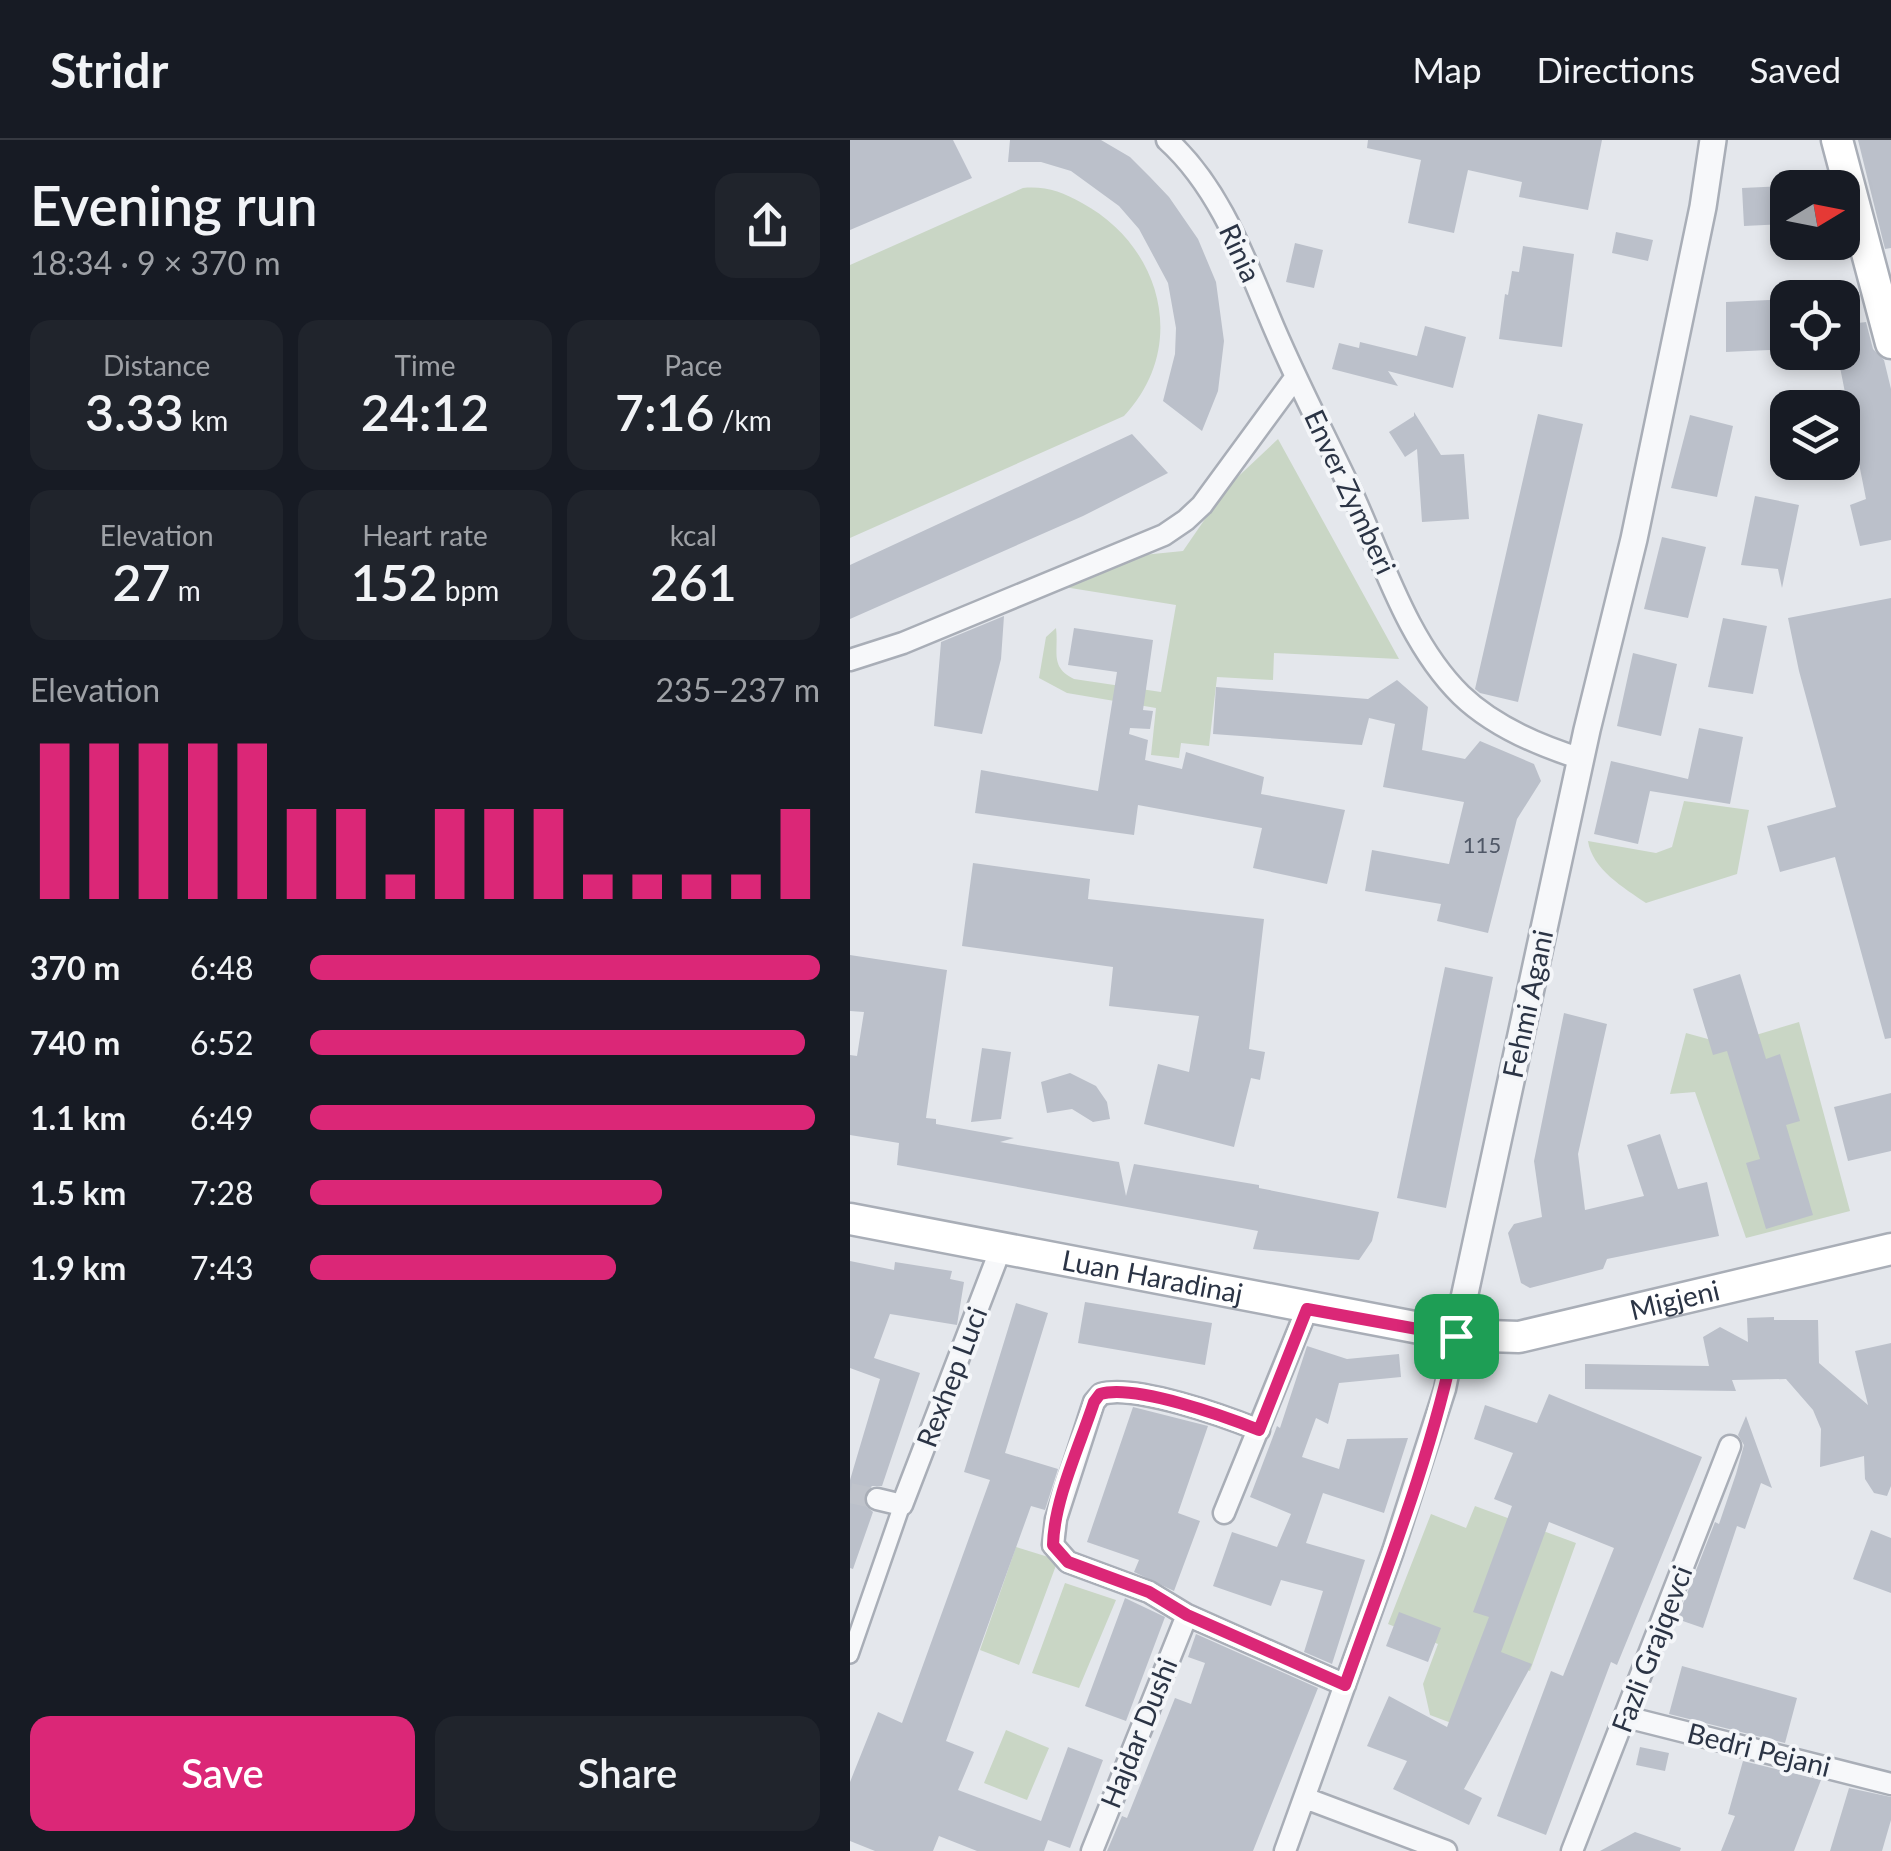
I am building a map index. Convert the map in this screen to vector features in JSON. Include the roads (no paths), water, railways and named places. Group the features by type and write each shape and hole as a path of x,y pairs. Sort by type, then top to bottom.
{"main road":[{"path":"1837,140 1889,328"},
{"name":"Luan Haradinaj","path":"850,1219 1456,1336"},
{"name":"Migjeni","path":"1456,1336 1519,1337 1891,1249"}],"street":[{"name":"Rinia","path":"1166,140 1196,170 1234,235 1295,378"},
{"name":"Fehmi Agani","path":"1284,1851 1420,1470 1445,1389 1582,758 1634,539 1713,140"},
{"name":"Enver Zymberi","path":"850,660 902,643 1164,535 1202,505 1295,378 1420,639 1438,668 1462,696 1485,714 1541,744 1582,758"},
{"name":"Rexhep Luci","path":"902,1505 1001,1248"},
{"path":"1224,1513 1307,1309"},
{"path":"1259,1430 1219,1414 1123,1392 1100,1394 1094,1402 1056,1519 1053,1545 1068,1562 1149,1592 1187,1615 1345,1685"},
{"name":"Fazli Grajqevci","path":"1572,1851 1730,1446"},
{"path":"850,1655 902,1505 878,1499"},
{"name":"Hajdar Dushi","path":"1092,1851 1187,1615"},
{"name":"Bedri Pejani","path":"1626,1717 1891,1784"},
{"path":"1305,1798 1446,1851"}],"tunnel":[{"path":"850,1493 877,1499"}]}
